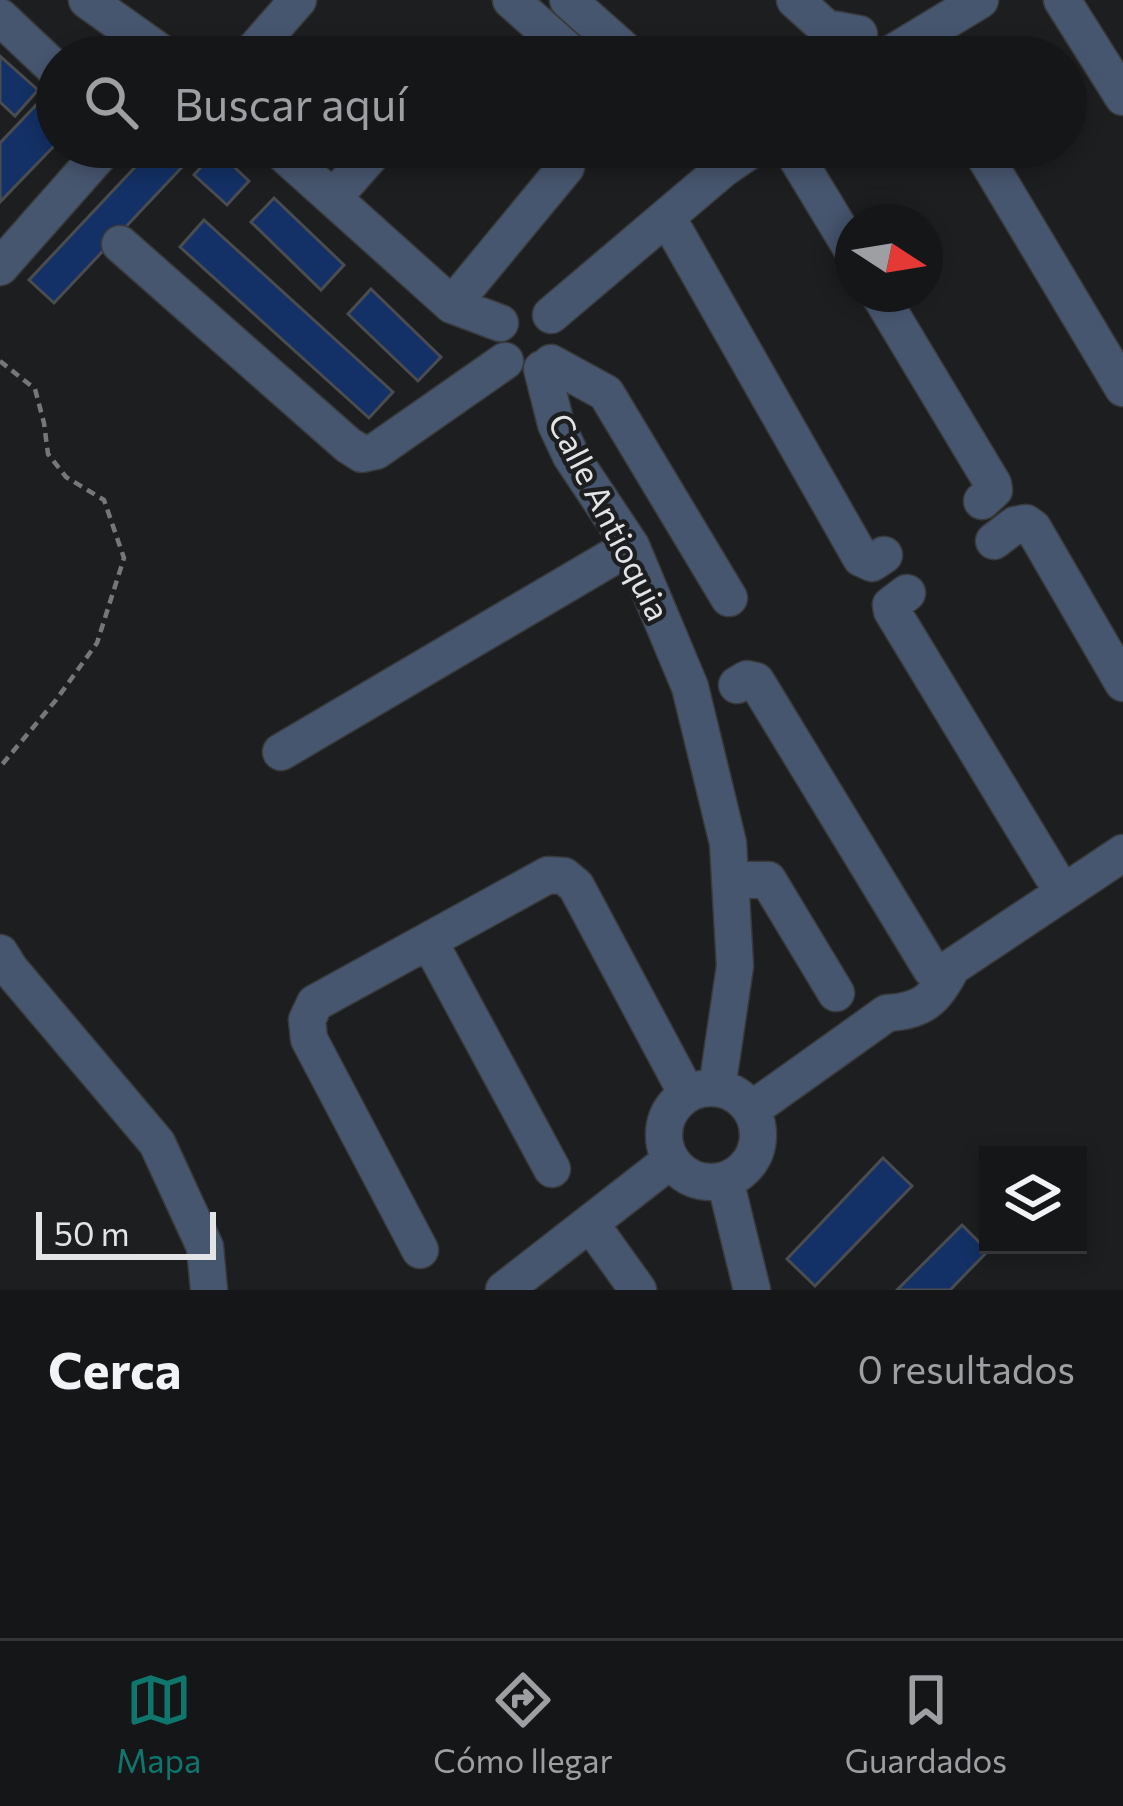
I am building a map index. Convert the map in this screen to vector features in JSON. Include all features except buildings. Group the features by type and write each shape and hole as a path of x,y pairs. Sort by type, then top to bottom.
{"street":[{"path":"266,36 298,0"},
{"path":"511,0 552,36"},
{"path":"568,0 608,36"},
{"path":"795,0 826,28 852,36"},
{"path":"844,0 880,36"},
{"path":"916,36 980,0"},
{"path":"1062,0 1085,36"},
{"path":"92,1 139,36"},
{"path":"0,17 36,41"},
{"path":"589,36 597,26"},
{"path":"1087,40 1123,97"},
{"path":"0,267 87,168"},
{"path":"299,168 452,305 500,323"},
{"path":"333,198 359,168"},
{"path":"551,315 668,217 706,168"},
{"path":"803,168 835,221"},
{"path":"992,168 1123,388"},
{"path":"452,305 564,186"},
{"path":"668,217 861,559 872,563 884,555"},
{"path":"119,244 362,454 376,451 505,361"},
{"path":"524,307 551,315 561,334 557,355 546,366 522,371 505,361 496,343 500,323 524,307"},
{"path":"889,312 993,484 994,490 982,501"},
{"path":"546,366 605,393 729,598"},
{"name":"Calle Antioquia","path":"546,366 556,424 631,546 690,686 728,844 735,966 702,1091"},
{"path":"994,541 1016,525 1026,523 1034,529 1123,683"},
{"path":"281,752 631,546"},
{"path":"907,593 891,605 892,611 1064,893"},
{"path":"737,686 747,679 756,681 941,968 937,994 911,1012 887,1013 751,1110"},
{"path":"941,968 1123,853"},
{"path":"420,1250 308,1039 307,1020 315,1004 548,875 564,876 576,886 702,1091"},
{"path":"730,880 768,880 836,994"},
{"path":"429,940 552,1169"},
{"path":"0,953 157,1143 205,1247 209,1290"},
{"path":"702,1091 742,1100 751,1110 756,1123 755,1151 737,1173 710,1182 682,1172 671,1160 664,1131 676,1103 702,1091"},
{"path":"504,1290 671,1160"},
{"path":"725,1180 752,1290"},
{"path":"590,1223 638,1290"}],"path":[{"path":"0,361 35,389 48,454 66,476 104,500 124,558 97,644 0,766"}]}
